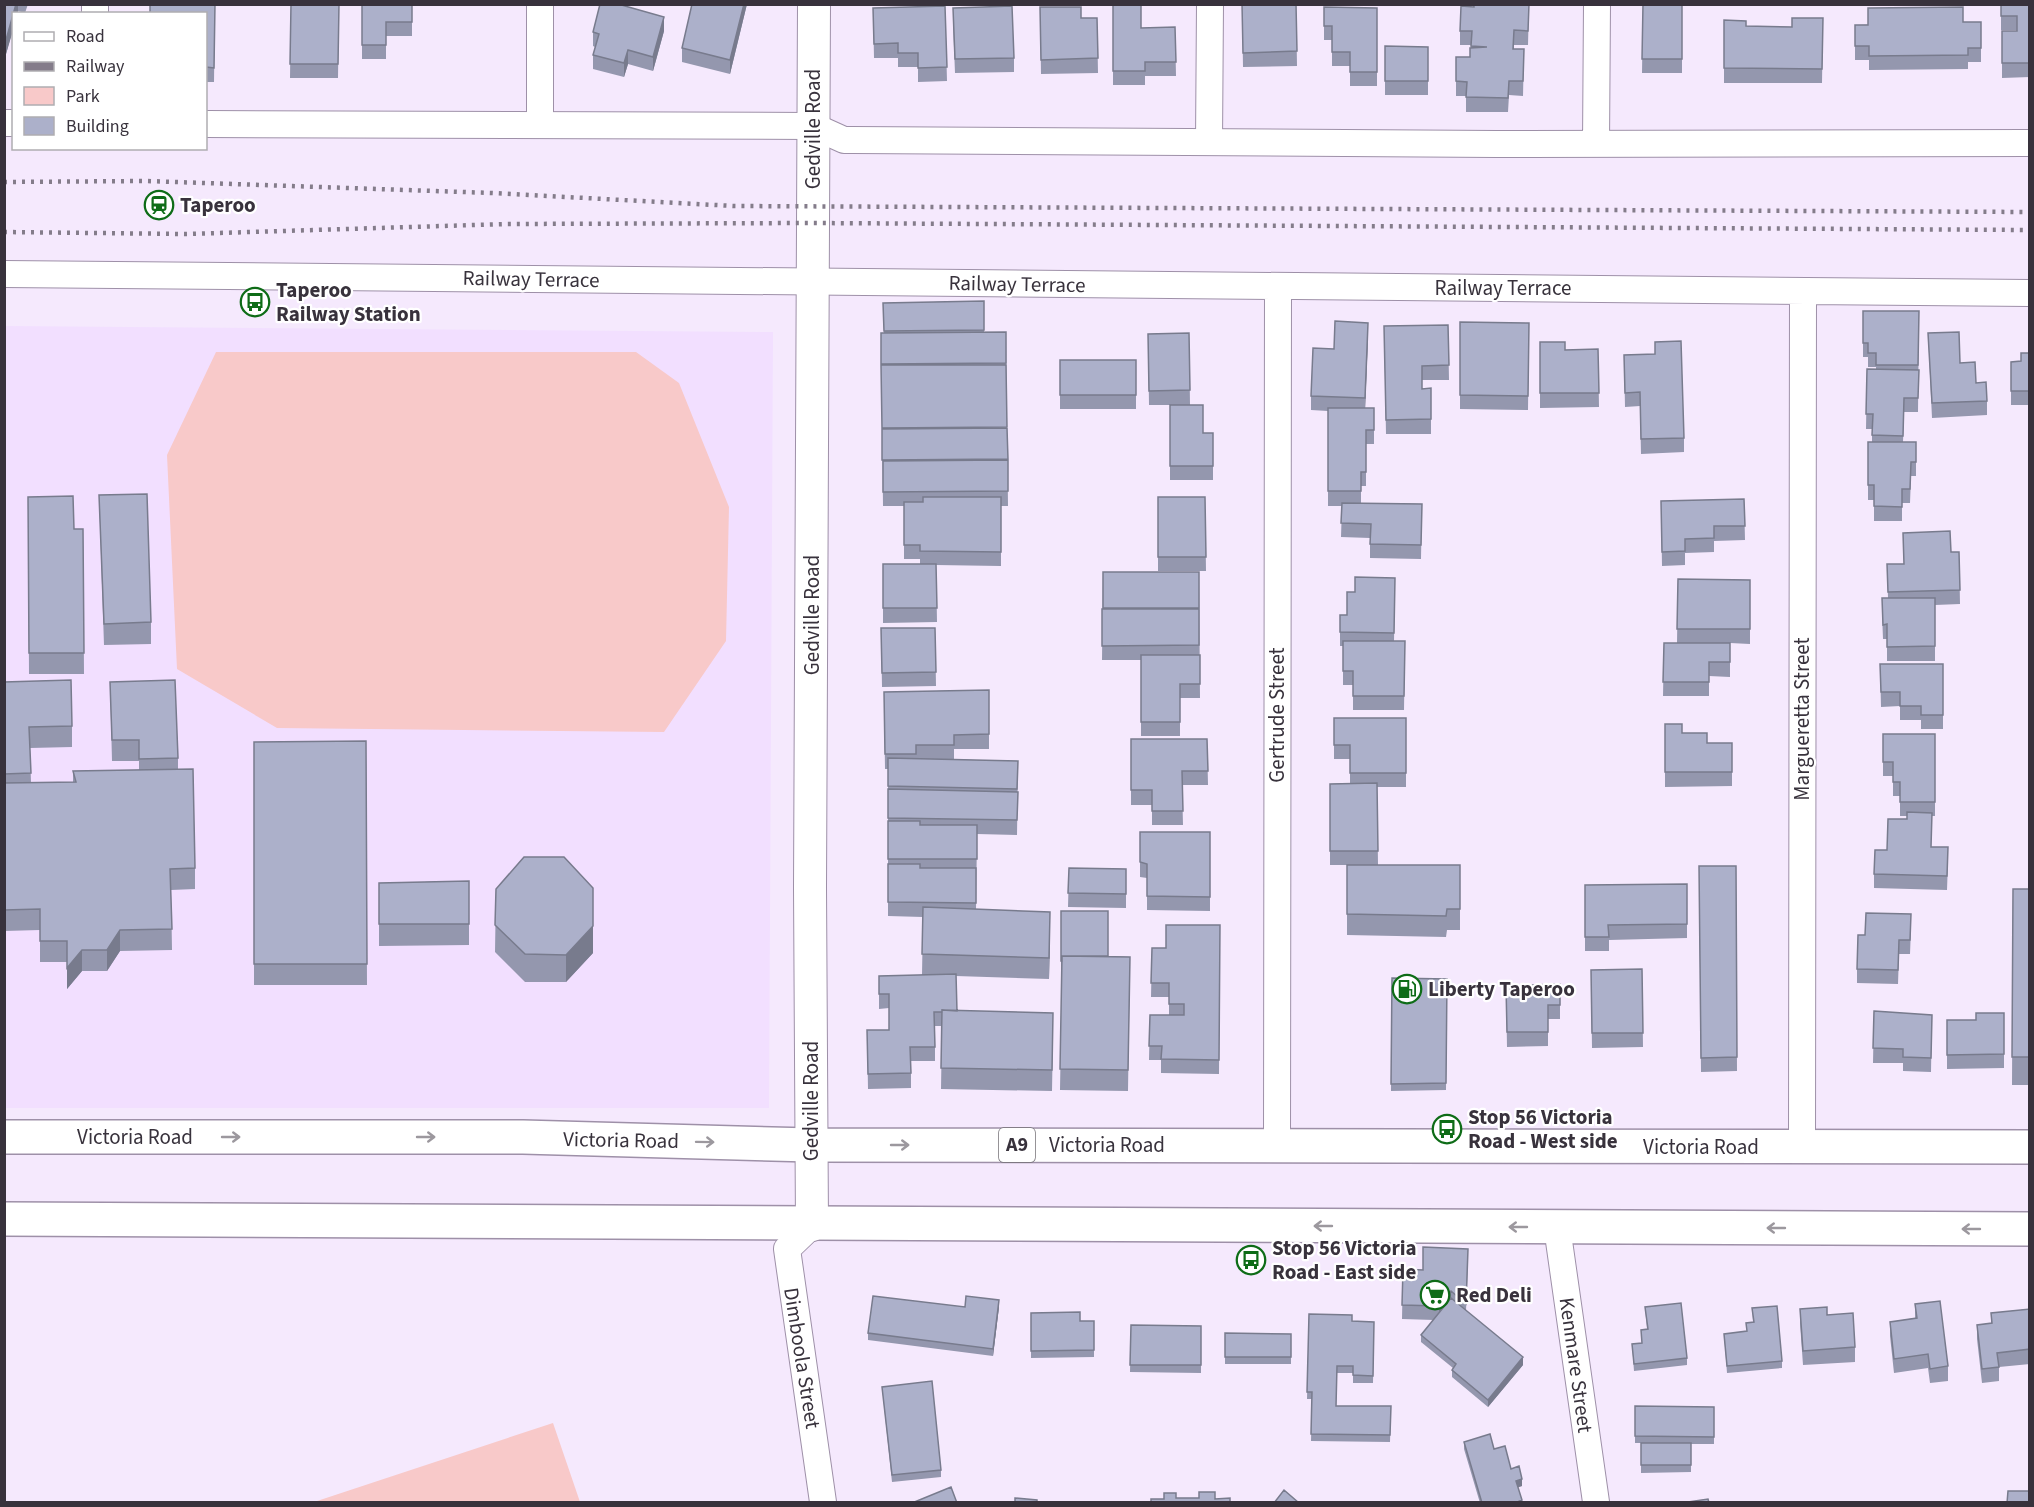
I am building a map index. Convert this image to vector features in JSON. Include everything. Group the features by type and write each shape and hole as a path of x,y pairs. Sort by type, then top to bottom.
{"highway":[{"name":"Victoria Road","path":"4,1137 523,1137 811,1145 2030,1147"},
{"path":"4,1219 812,1225 2030,1229"}],"street":[{"path":"540,4 540,125"},
{"name":"Gedville Road","path":"812,1225 814,4"},
{"path":"1209,142 1210,4"},
{"path":"1596,144 1597,4"},
{"path":"207,124 813,126 844,140 1596,144 2030,143"},
{"name":"Railway Terrace","path":"4,274 2030,293"},
{"name":"Gertrude Street","path":"1277,1145 1278,286"},
{"name":"Margueretta Street","path":"1802,1147 1803,291"},
{"name":"Dimboola Street","path":"812,1225 787,1249 823,1503"},
{"name":"Kenmare Street","path":"1557,1227 1596,1503"}],"shaded area":[{"path":"5,326 773,332 769,1108 5,1108"}],"green space":[{"path":"216,352 636,352 679,383 729,507 726,641 664,732 277,728 177,669 167,455"},
{"path":"553,1423 580,1502 314,1502"}],"building":[{"path":"4,4 16,4 12,12 4,47"},
{"path":"150,4 215,4 214,68 207,67 207,12 150,12"},
{"path":"291,4 339,4 338,64 290,64"},
{"path":"362,4 412,4 412,22 386,22 386,45 362,45"},
{"path":"600,4 618,4 664,17 653,57 628,50 624,63 593,55 599,34 593,32"},
{"path":"692,4 744,4 730,60 682,48"},
{"path":"1113,4 1141,4 1141,28 1175,27 1176,62 1145,62 1145,71 1113,71"},
{"path":"1242,4 1296,4 1297,51 1243,53"},
{"path":"1474,4 1529,4 1528,31 1514,30 1513,49 1524,49 1523,81 1509,81 1508,98 1466,97 1467,82 1456,81 1456,57 1470,57 1470,48 1487,47 1471,46 1472,31 1460,31 1461,6 1474,7"},
{"path":"1643,4 1682,4 1682,59 1642,59"},
{"path":"2001,4 2030,4 2030,63 2002,63 2002,31 2017,31 2017,16 2001,16"},
{"path":"945,6 947,67 918,68 918,53 898,53 898,43 874,44 873,8"},
{"path":"1012,6 1014,58 955,59 953,8"},
{"path":"1040,7 1081,7 1081,18 1097,18 1098,58 1041,60"},
{"path":"1324,7 1377,8 1377,72 1350,72 1350,52 1332,52 1332,26 1324,26"},
{"path":"1963,7 1963,22 1981,22 1981,48 1968,48 1968,55 1869,56 1869,46 1855,46 1855,25 1868,25 1868,8"},
{"path":"1792,18 1823,18 1822,69 1724,68 1724,20 1746,21 1746,26 1792,27"},
{"path":"1385,46 1428,47 1428,81 1385,81"},
{"path":"984,301 984,330 884,331 883,303"},
{"path":"1863,311 1919,311 1918,365 1876,365 1876,353 1868,353 1868,343 1863,343"},
{"path":"1335,321 1368,323 1365,398 1311,396 1313,348 1334,349"},
{"path":"1460,322 1529,323 1528,396 1460,395"},
{"path":"1448,325 1449,365 1422,366 1422,389 1431,388 1431,419 1386,420 1384,326"},
{"path":"1006,332 1006,363 881,364 881,333"},
{"path":"1959,332 1960,363 1975,362 1976,383 1986,382 1987,401 1932,403 1928,333"},
{"path":"1189,333 1190,390 1149,391 1148,334"},
{"path":"1681,341 1684,438 1641,439 1640,392 1625,393 1624,355 1655,354 1655,342"},
{"path":"1540,342 1565,342 1565,350 1598,349 1599,393 1540,393"},
{"path":"2021,353 2030,353 2030,391 2011,391 2011,362 2021,361"},
{"path":"1060,360 1136,360 1136,395 1060,395"},
{"path":"881,365 1006,365 1007,427 882,428"},
{"path":"1867,369 1919,370 1918,398 1904,398 1903,436 1872,435 1873,414 1866,414"},
{"path":"1170,405 1203,405 1203,433 1213,433 1213,466 1170,466"},
{"path":"1328,408 1374,408 1374,430 1366,430 1366,472 1361,472 1361,491 1328,491"},
{"path":"1007,428 1008,459 882,460 882,429"},
{"path":"1868,442 1916,442 1916,462 1911,462 1910,489 1902,489 1902,507 1874,506 1874,485 1868,485"},
{"path":"1008,460 1008,491 883,492 883,461"},
{"path":"147,494 151,622 104,624 99,495"},
{"path":"73,496 74,529 83,529 84,653 29,653 28,497"},
{"path":"923,497 1001,497 1001,552 920,551 920,545 904,545 904,502 923,502"},
{"path":"1158,497 1205,497 1206,557 1158,557"},
{"path":"1744,499 1745,526 1714,526 1714,538 1685,539 1685,551 1662,552 1661,501"},
{"path":"1342,503 1422,504 1421,545 1370,544 1371,524 1341,523"},
{"path":"1950,531 1951,552 1959,552 1960,590 1888,592 1887,564 1904,564 1903,533"},
{"path":"883,564 936,564 937,608 883,608"},
{"path":"1103,572 1199,572 1199,608 1103,608"},
{"path":"1355,577 1395,578 1394,633 1340,632 1340,615 1347,615 1347,592 1355,592"},
{"path":"1678,579 1750,580 1750,629 1677,629"},
{"path":"1882,598 1935,598 1935,646 1887,647 1887,624 1883,625"},
{"path":"1102,609 1199,609 1199,645 1102,646"},
{"path":"881,628 935,628 936,672 882,673"},
{"path":"1343,641 1405,641 1404,696 1353,696 1353,671 1343,671"},
{"path":"1664,643 1730,643 1730,662 1709,662 1709,682 1663,682"},
{"path":"1141,655 1200,655 1200,684 1180,684 1180,722 1141,722"},
{"path":"1880,664 1943,664 1943,715 1921,715 1921,706 1900,706 1900,692 1881,692"},
{"path":"71,680 72,726 29,727 31,773 4,774 4,682"},
{"path":"175,680 178,758 139,759 139,740 112,740 110,682"},
{"path":"989,690 989,734 954,735 954,745 916,745 916,754 885,754 884,692"},
{"path":"1334,718 1406,718 1406,773 1350,773 1350,745 1334,745"},
{"path":"1665,724 1682,724 1682,733 1707,733 1707,743 1732,743 1732,772 1665,772"},
{"path":"1883,734 1935,734 1935,802 1900,802 1900,782 1893,782 1893,762 1883,762"},
{"path":"1131,739 1207,739 1208,771 1182,771 1183,811 1152,811 1152,790 1131,790"},
{"path":"366,741 367,964 254,964 254,742"},
{"path":"888,758 1018,761 1017,789 888,786"},
{"path":"193,769 195,868 170,869 172,929 120,930 107,950 82,950 67,968 67,941 40,941 40,909 4,910 4,783 76,782 73,771"},
{"path":"1377,783 1378,851 1330,851 1330,784"},
{"path":"888,789 1018,792 1017,820 888,818"},
{"path":"1907,812 1932,813 1931,847 1948,847 1947,876 1874,874 1875,850 1887,850 1888,819 1907,819"},
{"path":"888,821 920,821 920,825 977,825 977,859 888,859"},
{"path":"1140,832 1210,832 1210,897 1147,896 1147,864 1140,862"},
{"path":"524,857 564,857 593,888 593,926 566,955 525,954 495,925 496,889"},
{"path":"888,864 920,864 920,868 976,868 976,903 888,902"},
{"path":"1347,865 1460,865 1460,909 1447,909 1446,916 1347,914"},
{"path":"1699,866 1736,866 1737,1057 1701,1058"},
{"path":"1069,868 1126,869 1126,894 1068,893"},
{"path":"469,881 469,924 379,924 379,883"},
{"path":"1687,884 1687,924 1608,925 1609,937 1585,937 1585,885"},
{"path":"2013,889 2030,889 2030,1057 2012,1057"},
{"path":"923,907 1050,912 1049,958 922,954"},
{"path":"1061,911 1108,911 1108,956 1062,956 1061,961"},
{"path":"1866,913 1911,914 1910,940 1899,940 1898,970 1857,969 1858,935 1865,935"},
{"path":"1166,925 1220,925 1219,1060 1161,1059 1162,1046 1149,1046 1150,1015 1184,1015 1184,1004 1169,1004 1169,983 1151,983 1152,948 1166,948"},
{"path":"1062,956 1130,957 1128,1070 1060,1069"},
{"path":"1642,969 1643,1033 1592,1033 1591,970"},
{"path":"956,974 957,1011 934,1012 935,1047 910,1047 911,1073 868,1074 867,1030 889,1030 889,994 879,994 879,976"},
{"path":"1392,978 1447,979 1446,1083 1391,1084"},
{"path":"1560,984 1560,1005 1548,1005 1548,1032 1507,1032 1506,986"},
{"path":"942,1010 1053,1013 1052,1070 941,1068"},
{"path":"1874,1011 1932,1015 1931,1058 1903,1057 1903,1049 1873,1048"},
{"path":"1976,1013 2004,1013 2004,1054 1947,1055 1947,1020 1976,1020"},
{"name":"Red Deli","path":"1423,1247 1468,1249 1466,1304 1451,1291 1439,1306 1402,1305 1403,1269 1423,1270"},
{"path":"873,1296 965,1307 966,1296 999,1300 993,1349 868,1333"},
{"path":"1451,1298 1523,1357 1488,1400 1452,1370 1456,1364 1421,1335"},
{"path":"1940,1301 1948,1366 1930,1369 1928,1354 1894,1359 1890,1322 1917,1318 1915,1304"},
{"path":"1681,1303 1687,1358 1634,1364 1632,1344 1642,1343 1641,1330 1648,1329 1645,1307"},
{"path":"1777,1306 1782,1361 1727,1366 1724,1334 1747,1331 1746,1323 1754,1322 1752,1308"},
{"path":"1827,1307 1827,1315 1853,1313 1855,1347 1803,1351 1800,1309"},
{"path":"2030,1309 2030,1349 1997,1353 1999,1367 1982,1369 1977,1325 1992,1323 1991,1313"},
{"path":"1080,1312 1080,1321 1094,1321 1094,1350 1031,1351 1031,1313"},
{"path":"1309,1314 1352,1315 1352,1321 1374,1322 1373,1376 1353,1375 1353,1366 1337,1366 1336,1406 1391,1406 1390,1435 1311,1434 1312,1392 1307,1392"},
{"path":"1131,1325 1201,1326 1201,1365 1130,1365"},
{"path":"1225,1333 1291,1334 1291,1357 1225,1357"},
{"path":"932,1381 941,1470 892,1475 882,1387"},
{"path":"1635,1406 1714,1407 1714,1437 1635,1436"},
{"path":"1490,1434 1494,1449 1505,1446 1511,1469 1519,1466 1522,1479 1516,1481 1522,1500 1515,1503 1482,1503 1464,1442"},
{"path":"1641,1443 1691,1443 1691,1465 1641,1465"},
{"path":"951,1487 957,1503 912,1503"},
{"path":"1284,1490 1299,1503 1274,1503"},
{"path":"2008,1491 2030,1491 2030,1503 2007,1503"},
{"path":"1199,1492 1215,1492 1215,1499 1230,1498 1230,1503 1151,1503 1151,1499 1164,1499 1164,1493 1176,1493 1176,1498 1199,1498"},
{"path":"1015,1498 1037,1500 1037,1503 1015,1503"},
{"path":"1708,1499 1709,1503 1681,1503"}],"railway":[{"path":"4,182 147,181 492,193 734,206 2030,212"},
{"path":"4,232 186,234 507,224 813,223 2030,230"}],"place":[{"name":"Taperoo","path":"159,205"},
{"name":"Taperoo Railway Station","path":"255,302"},
{"name":"Liberty Taperoo","path":"1407,989"},
{"name":"Stop 56 Victoria Road - West side","path":"1447,1129"},
{"name":"Stop 56 Victoria Road - East side","path":"1251,1260"},
{"name":"Red Deli","path":"1435,1295"}]}
